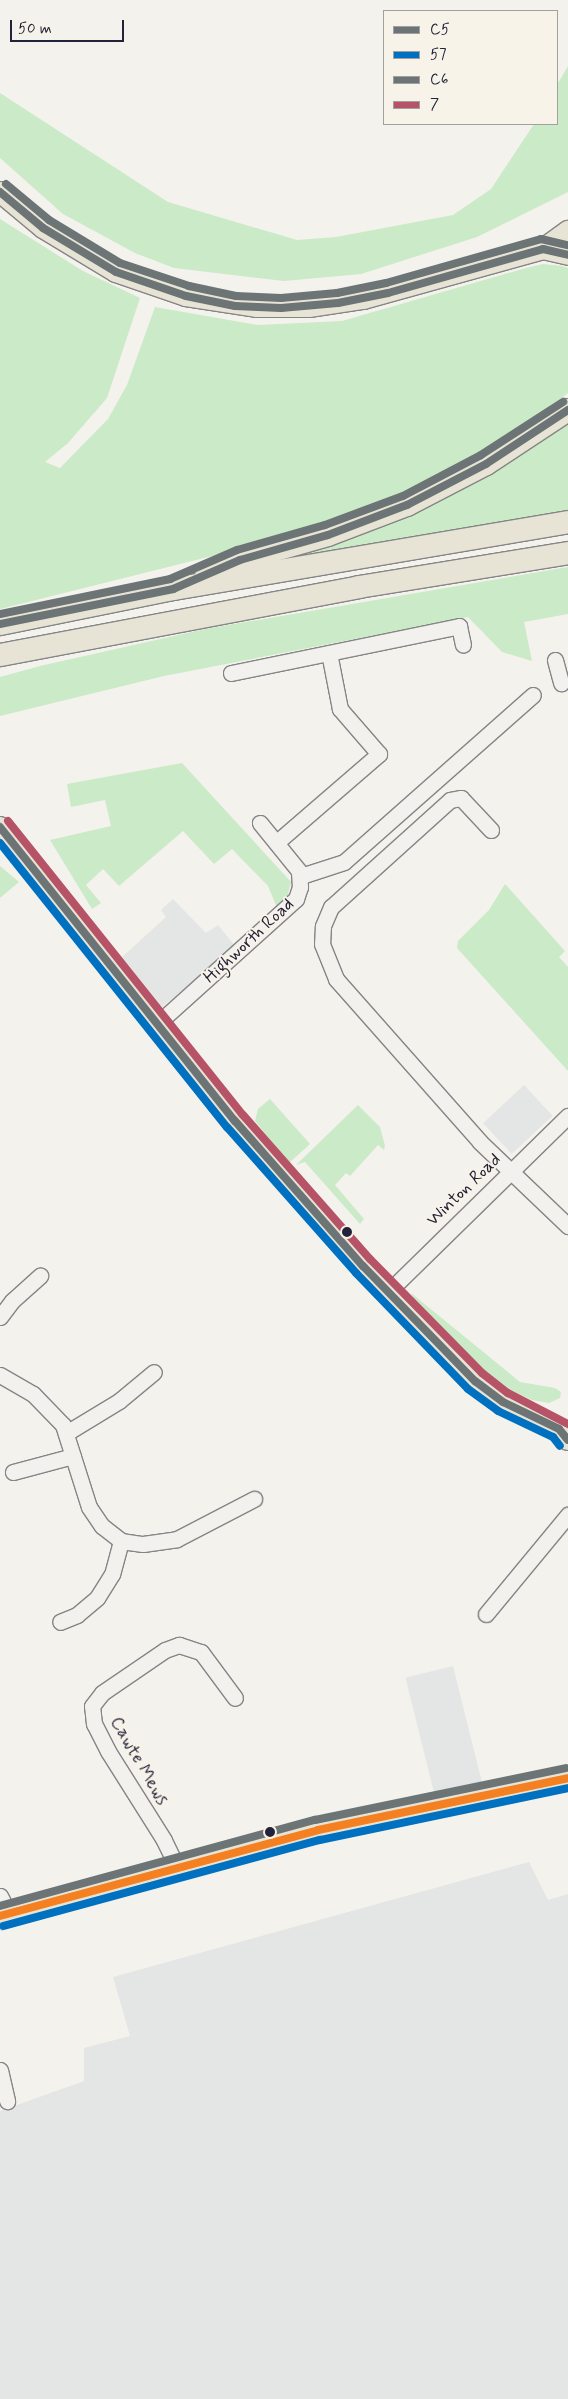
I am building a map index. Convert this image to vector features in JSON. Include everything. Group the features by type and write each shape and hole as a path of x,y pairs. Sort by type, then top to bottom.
{"highway":[{"path":"173,589 240,560 328,535 407,505 486,464 568,410"},
{"path":"0,624 173,589 568,522"},
{"path":"0,655 340,590 568,553"}],"main road":[{"path":"0,192 43,228 116,272 186,296 235,306 309,307 363,299 543,249 568,231"},
{"path":"543,249 568,255"},
{"path":"0,827 24,862 272,1166 388,1292 476,1381 503,1402 565,1429"},
{"path":"0,845 24,862"},
{"path":"5,1915 318,1830 568,1778"}],"street":[{"path":"231,673 459,626 463,645"},
{"path":"277,842 379,754 340,709 329,652"},
{"path":"555,660 560,684"},
{"path":"301,876 344,862 533,695"},
{"path":"491,830 461,798 453,798 332,907 322,933 325,956 336,978 480,1142 568,1226"},
{"name":"Highworth Road","path":"157,1024 293,904 301,876 277,842 260,823"},
{"name":"Winton Road","path":"388,1292 568,1116"},
{"path":"0,1317 12,1301 40,1276"},
{"path":"68,1432 119,1402 154,1372"},
{"path":"0,1375 34,1394 68,1432 73,1456 89,1507 102,1526 121,1542 143,1544 177,1539 254,1499"},
{"path":"13,1472 73,1456"},
{"path":"486,1614 568,1515"},
{"path":"60,1622 77,1615 97,1598 112,1574 121,1542"},
{"name":"Cawte Mews","path":"177,1867 164,1840 108,1751 94,1724 92,1706 102,1693 165,1650 179,1645 201,1652 235,1698"},
{"path":"0,1896 5,1915"},
{"path":"0,2070 7,2101"}],"shaded area":[{"path":"173,899 206,933 218,925 235,946 162,1007 122,957 166,917 161,910"},
{"path":"524,1085 553,1116 512,1154 483,1123"},
{"path":"453,1666 483,1785 435,1797 405,1678"},
{"path":"529,1862 548,1900 568,1894 568,2399 0,2399 0,2111 84,2081 84,2048 130,2036 113,1977"}],"green space":[{"path":"568,66 568,192 477,237 361,274 284,281 174,268 135,253 63,214 0,158 0,93 168,202 297,240 336,237 453,215 491,189 533,125 558,125 558,83"},
{"path":"0,219 83,271 140,298 107,398 68,443 45,462 60,468 108,419 127,385 155,307 258,325 342,321 526,268 543,264 562,266 568,268 568,393 473,460 360,511 212,556 0,609"},
{"path":"568,421 568,515 289,561 284,556"},
{"path":"568,567 568,614 524,622 532,661 502,652 468,617 164,676 0,716 0,677 40,666 205,629"},
{"path":"182,763 291,882 286,902 278,910 268,886 232,849 214,864 183,831 119,886 103,869 86,885 101,903 92,909 50,840 111,826 105,800 71,807 67,784"},
{"path":"0,866 19,882 0,898"},
{"path":"505,884 565,951 559,957 568,967 568,1071 457,948 458,941 489,910"},
{"path":"270,1099 310,1144 289,1163 255,1121 258,1109"},
{"path":"358,1105 380,1127 385,1146 384,1150 378,1145 350,1176 346,1173 335,1185 364,1219 360,1224 305,1162 296,1165"},
{"path":"411,1293 520,1382 555,1388 561,1392 560,1398 549,1403 532,1400 487,1379 418,1309"}],"transit line":[{"name":"C6","path":"6,184 49,220 120,263 189,286 236,296 281,298 337,293 386,283 541,239 568,245"},
{"name":"C5","path":"0,192 43,228 116,272 186,296 235,306 281,308 338,303 388,293 543,249 568,255"},
{"name":"C6","path":"0,614 170,579 237,550 325,525 403,496 481,455 563,402"},
{"name":"C5","path":"0,624 173,589 240,560 328,535 407,505 486,464 568,410"},
{"name":"7","path":"8,821 243,1115 370,1259 482,1373 508,1393 568,1424"},
{"name":"C5","path":"0,827 235,1121 363,1266 475,1381 503,1402 559,1429 568,1440"},
{"name":"57","path":"0,843 227,1127 356,1273 468,1389 498,1411 553,1437 560,1446"},
{"name":"C6","path":"0,1906 315,1820 566,1768"},
{"path":"0,1916 318,1830 568,1778"},
{"name":"57","path":"3,1926 320,1840 568,1788"}]}
